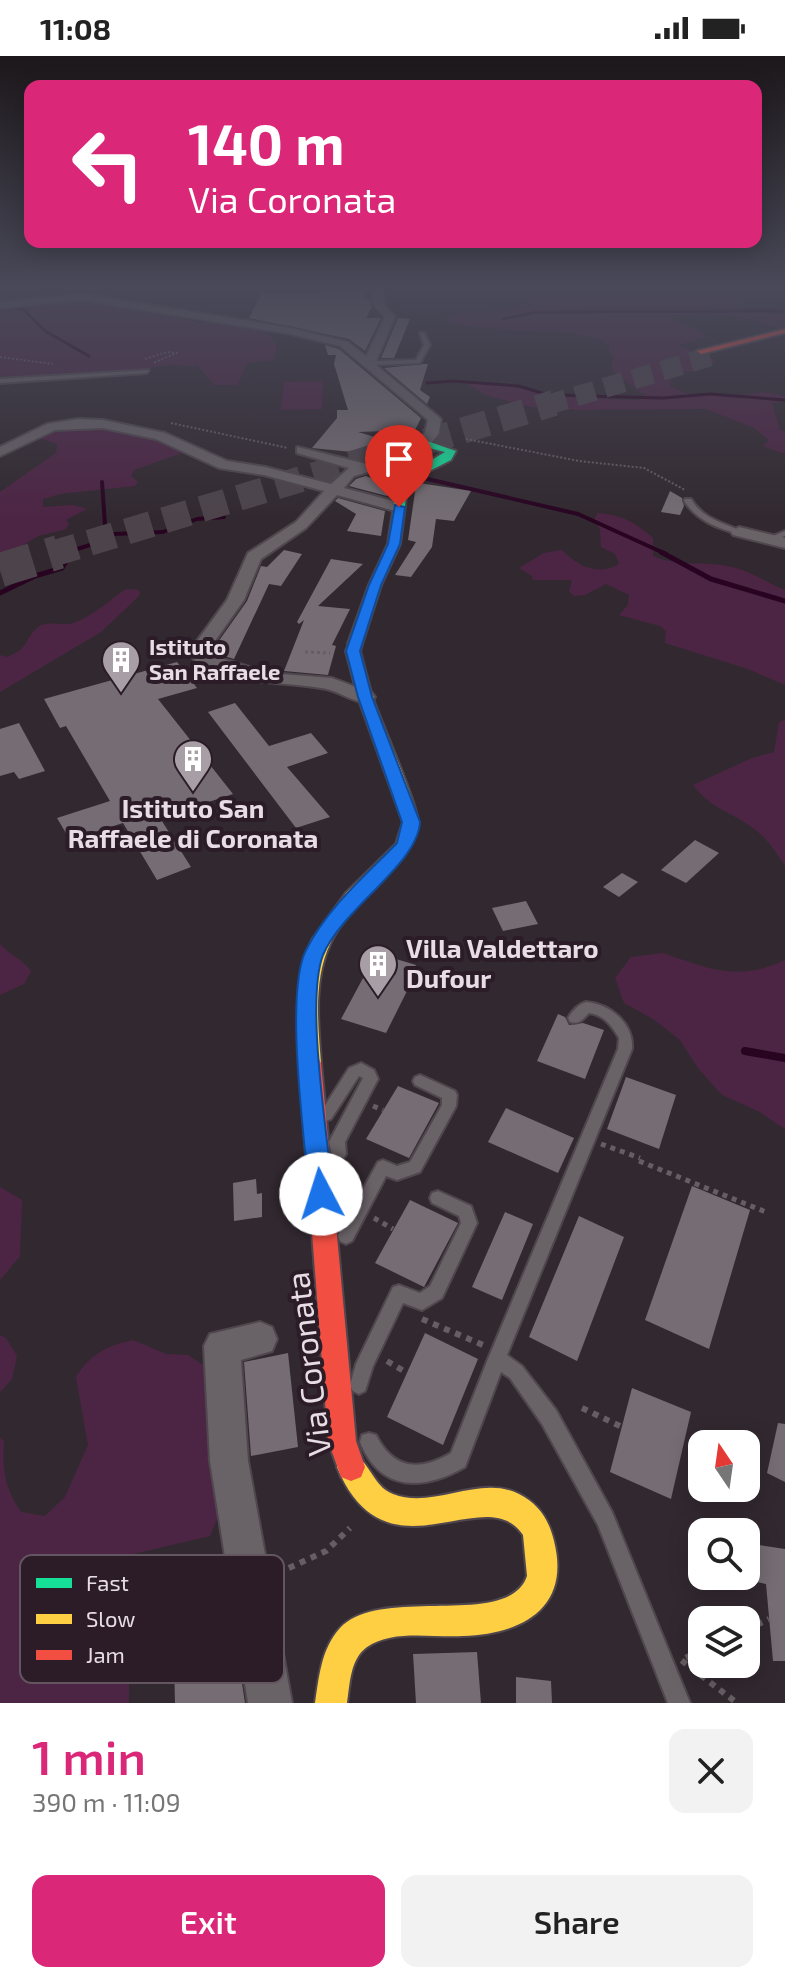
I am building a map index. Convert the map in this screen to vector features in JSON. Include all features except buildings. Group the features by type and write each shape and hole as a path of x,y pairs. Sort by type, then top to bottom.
{"main road":[{"path":"428,438 451,451 447,458 403,480 367,469 428,438"},
{"name":"Via Coronata","path":"364,1493 342,1441 306,1014 309,970 314,953 335,917 404,846 410,833 411,822 365,697 353,651 375,585 394,544 403,480"},
{"path":"331,1703 334,1665 356,1635 375,1624 499,1618 531,1605 539,1591 543,1573 542,1548 533,1525 525,1514 509,1502 477,1502 438,1511 399,1512 379,1504 364,1493"}],"street":[{"path":"372,365 435,419 428,438"},
{"path":"0,452 52,427 78,423 103,424 160,436 224,465 265,471 399,507"},
{"path":"302,450 367,469"},
{"path":"365,697 332,684 268,679 205,661 200,656 206,641 235,600 254,556 301,525 349,473 367,469"},
{"path":"739,532 784,543"},
{"path":"246,1555 229,1461 222,1346 260,1339"},
{"path":"267,1683 270,1703"}],"lane":[{"path":"0,381 147,371"},
{"path":"688,501 693,510 708,521 739,532"},
{"path":"784,543 777,536 785,533"},
{"name":"Via Coronata","path":"365,1426 374,1456 397,1473 415,1476 448,1467 458,1460 625,1049 626,1038 610,1015 596,1007 586,1007 575,1018"},
{"path":"316,1132 354,1072 361,1069 369,1074 371,1079 337,1142 340,1171"},
{"path":"346,1236 383,1167 397,1173 415,1167 449,1106 450,1095 420,1081"},
{"path":"372,1351 399,1293 422,1302 436,1292 469,1223 465,1211 438,1198"},
{"name":"Via Coronata","path":"342,1200 348,1259"},
{"name":"Via Coronata","path":"355,1341 360,1392 372,1351"},
{"path":"501,1350 549,1417 605,1519 679,1703"}],"path":[{"path":"166,421 302,450"},
{"path":"428,438 644,468 686,490"},
{"path":"588,1139 766,1212"},
{"path":"393,1305 482,1346 487,1334 501,1350"},
{"path":"372,1351 407,1373"},
{"path":"582,1408 622,1427"},
{"path":"284,1571 308,1562 340,1541 357,1517 364,1493"},
{"path":"760,1623 769,1619"},
{"path":"704,1678 737,1703"}],"shaded area":[{"path":"0,365 246,365 237,385 215,385 197,366 174,365 81,376 0,379"},
{"path":"612,365 708,365 673,376 669,386 688,394 744,395 763,392 785,396 785,401 772,403 780,430 785,431 785,454 763,446 769,440 754,428 706,409 577,410 531,407 485,395 465,382 503,385 558,397 637,400 646,396 614,373"},
{"path":"323,381 322,409 281,410 284,382"},
{"path":"85,423 149,436 182,453 134,470 131,476 138,482 135,486 60,494 43,499 43,507 73,505 87,509 66,520 69,524 66,529 38,536 23,545 21,558 0,574 0,492 56,453 57,444 38,438 60,427"},
{"path":"597,513 621,518 646,532 653,538 653,556 672,562 735,568 785,590 785,685 748,669 665,643 666,631 660,626 619,615 628,605 629,595 606,584 585,595 574,596 569,591 572,580 533,580 519,568 544,553 562,550 589,568 604,569 619,564 615,554 601,547 600,529 594,521"},
{"path":"126,589 139,590 140,595 101,632 0,692 0,655 6,657 18,651 41,625 69,624 80,620"},
{"path":"785,719 785,866 758,832 714,805 693,785 752,758 774,752 779,723"},
{"path":"0,944 31,971 24,984 0,995"},
{"path":"663,953 709,968 738,972 768,967 785,960 785,1129 758,1111 722,1095 698,1068 680,1040 653,1019 624,1003 615,978 631,957"},
{"path":"0,1187 22,1200 20,1256 0,1280"},
{"path":"0,1335 6,1338 17,1356 12,1379 0,1392"},
{"path":"133,1340 166,1354 188,1355 206,1367 221,1509 210,1536 129,1555 20,1555 20,1683 129,1683 129,1703 0,1703 0,1437 4,1442 6,1479 16,1504 21,1512 45,1516 65,1497 88,1445 76,1377 87,1362 115,1345"}],"waterway":[{"path":"427,383 453,381 519,386 545,394 585,396 663,398 710,394 785,400"},
{"path":"419,477 578,514 666,554"},
{"path":"102,482 106,540"},
{"path":"106,540 114,534 163,532 197,519 224,517"},
{"path":"71,554 74,550 106,540"},
{"path":"0,593 35,576 62,568 72,552"},
{"path":"661,552 711,579 785,601"},
{"path":"745,1051 785,1058"}],"tunnel":[{"path":"547,405 682,365"},
{"path":"52,554 554,403"},
{"path":"0,570 59,552"}],"traffic: fast":[{"path":"372,470 424,443 451,451 447,458 403,480"},
{"path":"355,644 375,585 394,544 403,480"}],"traffic: slow":[{"path":"310,1063 309,989 313,962 322,940 352,898 404,846 411,822 365,697 353,651 355,644"},
{"path":"331,1703 337,1663 352,1638 374,1626 402,1621 464,1621 495,1617 531,1600 543,1576 537,1531 530,1519 512,1505 490,1502 413,1512 389,1508 368,1495 351,1467"}],"traffic: jam":[{"path":"310,1063 342,1441 351,1467"}],"place":[{"name":"Istituto San Raffaele","path":"121,694"},
{"name":"Istituto San Raffaele di Coronata","path":"193,793"},
{"name":"Villa Valdettaro Dufour","path":"378,998"}],"route":[{"path":"321,1194 306,1014 309,970 314,953 335,917 404,846 410,833 411,822 365,697 353,651 375,585 394,544 399,507"}]}
